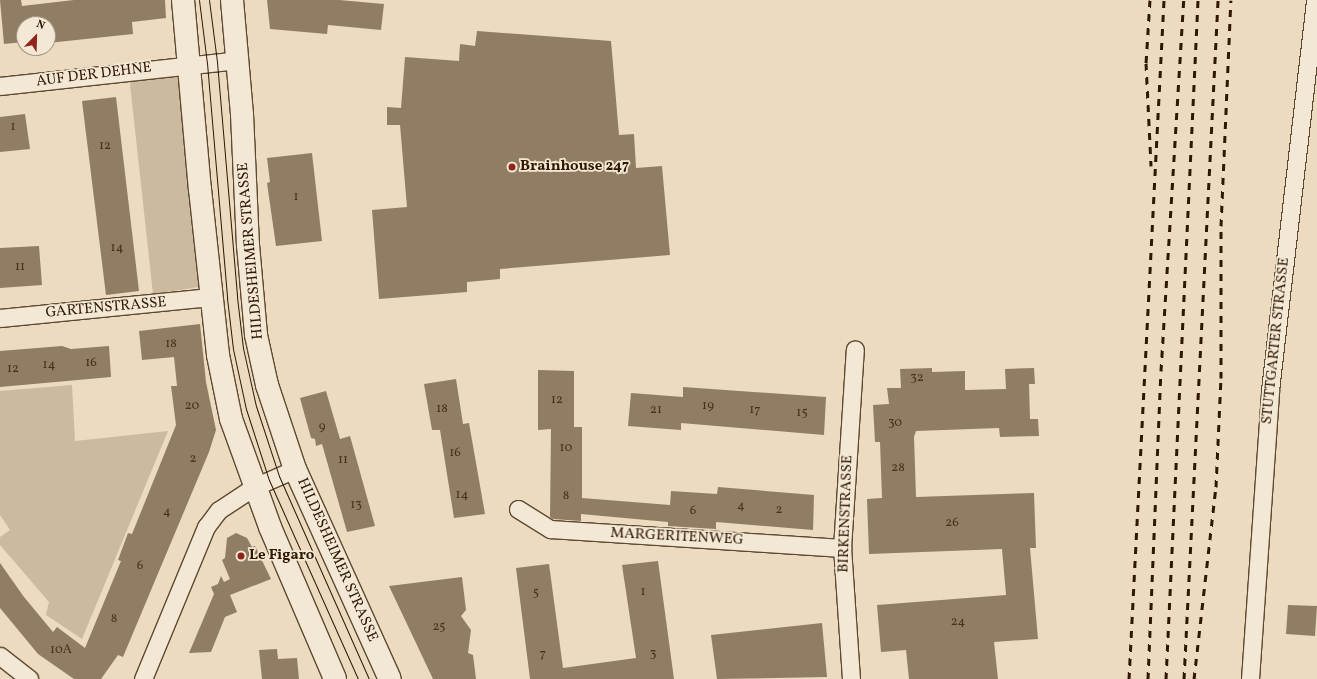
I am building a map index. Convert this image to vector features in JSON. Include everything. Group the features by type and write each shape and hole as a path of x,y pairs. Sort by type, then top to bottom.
{"main road":[{"path":"183,0 188,64 218,355 231,419 254,487 335,679"},
{"name":"HILDESHEIMER STRASSE","path":"232,0 239,60 247,238 256,335 280,428 295,469 390,679"}],"street":[{"name":"STUTTGARTER STRASSE","path":"1250,679 1270,390 1314,2"},
{"path":"188,64 239,60"},
{"name":"AUF DER DEHNE","path":"0,86 188,64"},
{"name":"GARTENSTRASSE","path":"0,318 212,297"},
{"name":"BIRKENSTRASSE","path":"851,679 842,548 855,349"},
{"path":"143,679 206,527 219,510 254,487 295,469"},
{"name":"MARGERITENWEG","path":"518,509 550,529 842,548"},
{"path":"0,656 29,679"}],"shaded area":[{"path":"184,70 206,286 153,294 129,75"},
{"path":"72,385 75,441 168,431 82,639 46,615 49,602 0,545 0,537 10,530 0,515 0,391"}],"building":[{"path":"0,0 21,0 22,6 74,0 165,0 166,18 132,22 133,34 56,42 56,16 16,16 16,43 4,44"},
{"path":"267,0 339,0 384,4 381,30 328,25 327,34 270,29"},
{"name":"Brainhouse 247","path":"477,31 611,41 619,135 634,134 636,168 662,166 670,255 500,269 500,279 467,282 467,292 379,299 372,210 407,207 400,125 387,125 387,107 401,108 405,57 459,61 460,44 475,46"},
{"path":"116,97 139,291 106,295 82,101"},
{"path":"25,114 30,149 0,152 0,117"},
{"path":"312,153 322,241 276,246 267,183 270,182 267,158"},
{"path":"39,246 42,285 0,288 0,248"},
{"path":"200,324 206,382 216,430 209,452 123,657 118,655 101,679 74,679 38,654 0,608 0,563 24,597 53,632 57,627 85,648 121,561 118,560 128,533 132,534 176,425 171,386 177,386 174,357 142,360 139,331"},
{"path":"62,346 71,349 109,346 111,377 0,387 0,351"},
{"path":"932,368 932,372 965,371 965,390 1006,389 1005,369 1034,368 1035,384 1029,384 1030,419 1038,419 1039,436 1000,437 999,428 916,431 914,437 916,497 1034,493 1036,548 1030,548 1038,639 994,642 998,679 909,679 906,650 881,652 877,605 1006,595 1002,549 869,554 867,499 882,498 880,442 875,442 873,405 889,404 887,388 901,388 900,369"},
{"path":"538,370 574,371 574,427 582,427 582,498 670,505 671,491 717,494 718,487 814,495 813,530 716,522 716,529 668,526 668,522 581,514 581,521 553,519 550,517 551,429 538,430"},
{"path":"456,379 463,424 469,423 485,514 454,518 440,430 432,430 424,384"},
{"path":"683,387 826,397 824,435 681,423 681,430 628,426 631,393 683,397"},
{"path":"326,391 340,439 350,436 375,526 347,532 322,444 316,446 315,439 311,438 300,398"},
{"path":"236,533 247,538 252,547 255,546 271,579 230,595 237,612 225,617 211,652 189,653 214,594 211,587 218,584 221,576 224,582 230,579 222,560 225,558 227,538"},
{"path":"658,561 674,679 530,679 516,568 549,564 563,668 636,658 622,565"},
{"path":"462,577 466,610 461,616 471,630 468,653 473,655 476,679 433,679 389,586"},
{"path":"1288,605 1317,606 1315,636 1286,634"},
{"path":"822,623 827,677 717,679 711,635"},
{"path":"277,649 278,659 297,658 299,679 262,679 259,650"}],"tram line":[{"path":"199,0 207,63 227,298 233,349 246,409 269,480 358,679"},
{"path":"209,0 217,62 237,297 243,348 256,406 279,476 369,679"}],"railway":[{"path":"1150,0 1146,63 1151,166"},
{"path":"1129,679 1164,0"},
{"path":"1148,679 1161,371 1184,0"},
{"path":"1166,679 1198,0"},
{"path":"1184,679 1218,0"},
{"path":"1194,679 1216,487 1221,378 1221,226 1231,0"}],"place":[{"name":"Brainhouse 247","path":"512,167"},
{"name":"Le Figaro","path":"241,556"}]}
